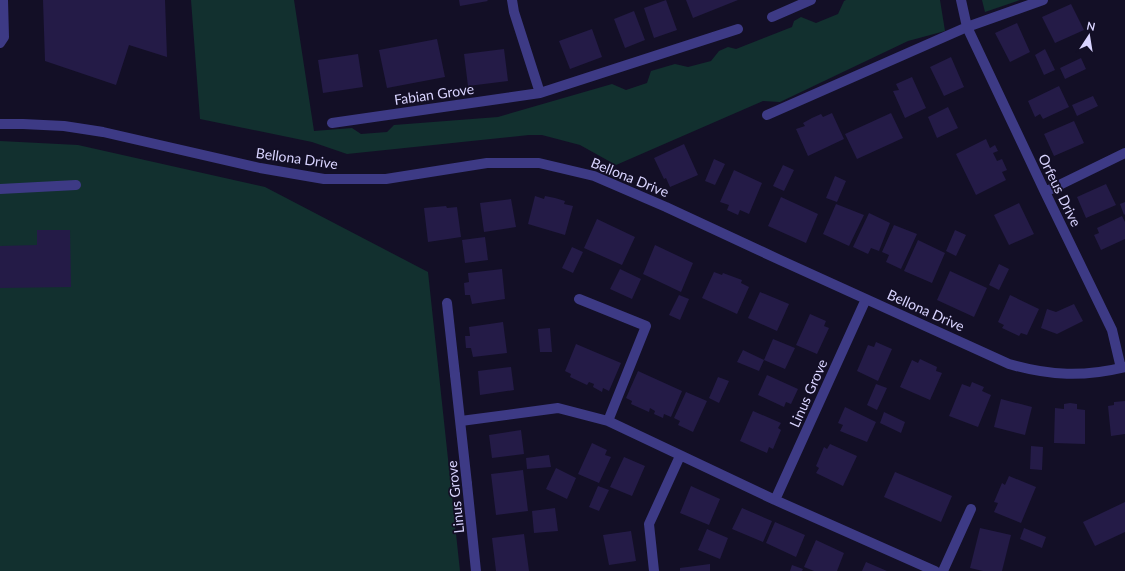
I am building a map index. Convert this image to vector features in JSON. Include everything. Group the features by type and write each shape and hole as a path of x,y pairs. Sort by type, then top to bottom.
{"street":[{"path":"0,3 3,0"},
{"path":"0,43 4,37 3,0"},
{"path":"512,0 514,12 540,93"},
{"path":"772,17 810,0"},
{"name":"Orfeus Drive","path":"961,0 968,27 1045,192 1112,330 1123,367"},
{"path":"767,115 968,27 1043,0"},
{"name":"Fabian Grove","path":"332,123 540,93 738,30"},
{"name":"Bellona Drive","path":"0,124 64,126 103,132 260,168 324,179 386,179 487,163 539,162 594,176 666,207 1009,364 1030,370 1056,374 1093,373 1123,367"},
{"path":"1045,192 1125,153"},
{"path":"0,189 76,185"},
{"name":"Linus Grove","path":"775,500 866,298"},
{"path":"579,299 646,326 608,421"},
{"name":"Linus Grove","path":"447,303 461,421 476,571"},
{"path":"461,421 558,408 608,421 775,500 935,571"},
{"path":"654,571 649,524 680,456"},
{"path":"943,571 971,509"}],"green space":[{"path":"191,0 294,0 314,131 352,128 361,134 387,132 394,125 498,117 612,84 626,90 647,83 651,71 675,64 688,67 711,61 719,51 728,47 736,49 792,27 794,21 801,17 816,23 838,14 844,1 846,0 940,0 945,31 908,41 780,102 763,101 616,165 580,145 542,135 529,135 347,154 312,142 200,119"},
{"path":"982,0 1020,0 985,12"},
{"path":"0,141 78,145 265,187 428,272 460,571 0,571"}],"building":[{"path":"43,0 165,0 167,57 129,45 116,85 45,61"},
{"path":"459,0 487,0 488,1 460,6"},
{"path":"666,0 677,30 654,38 644,8"},
{"path":"686,0 738,0 693,18"},
{"path":"1071,4 1084,30 1055,43 1042,17"},
{"path":"634,11 645,40 625,48 614,19"},
{"path":"1017,23 1030,52 1010,62 995,33"},
{"path":"592,29 602,57 570,69 559,41"},
{"path":"437,39 445,77 387,88 379,50"},
{"path":"504,49 508,81 468,86 464,54"},
{"path":"1045,49 1055,70 1044,75 1035,55"},
{"path":"358,54 363,87 323,93 318,60"},
{"path":"951,57 964,87 944,96 930,67"},
{"path":"1081,58 1086,69 1065,79 1060,68"},
{"path":"912,77 926,108 905,118 893,91 899,90 896,84"},
{"path":"1059,86 1069,107 1043,119 1040,114 1035,117 1028,101"},
{"path":"1093,96 1098,106 1077,116 1072,105"},
{"path":"948,107 958,128 937,138 928,117"},
{"path":"832,113 844,139 808,156 796,129 805,126 803,123 821,114 823,117"},
{"path":"891,113 903,138 857,159 845,134"},
{"path":"1074,121 1084,143 1054,156 1044,134"},
{"path":"986,139 990,148 995,145 998,151 993,153 997,161 1002,159 1007,170 1002,172 1006,180 976,195 956,154"},
{"path":"684,144 698,175 670,187 666,178 664,179 654,158"},
{"path":"714,159 725,164 715,185 705,181"},
{"path":"783,165 794,170 784,191 773,186"},
{"path":"734,170 762,183 749,214 740,210 738,215 727,210 729,205 720,202"},
{"path":"835,176 846,181 837,202 826,198"},
{"path":"1106,184 1116,205 1086,218 1077,197"},
{"path":"535,196 544,199 545,196 555,198 565,201 564,204 573,206 565,235 528,224"},
{"path":"781,197 818,214 806,243 768,226"},
{"path":"511,199 516,227 484,232 480,203"},
{"path":"1125,202 1125,214 1124,215 1120,204"},
{"path":"1019,203 1034,234 1009,245 994,215"},
{"path":"836,204 864,215 849,246 823,234"},
{"path":"446,206 447,208 457,207 461,237 428,242 424,208"},
{"path":"869,213 890,223 879,251 871,248 868,254 853,247"},
{"path":"1122,216 1125,222 1125,239 1101,250 1094,235 1099,233 1097,228"},
{"path":"597,219 635,237 622,265 584,248"},
{"path":"894,225 917,234 901,269 886,262 889,255 882,252"},
{"path":"37,230 70,230 71,287 0,288 0,246 37,245"},
{"path":"955,230 966,235 956,256 946,251"},
{"path":"485,237 488,260 465,263 462,240"},
{"path":"918,240 945,253 932,283 904,271"},
{"path":"655,245 693,263 681,292 643,274"},
{"path":"572,247 583,252 573,273 562,268"},
{"path":"999,264 1009,269 999,290 989,285"},
{"path":"502,269 505,299 472,304 470,295 465,295 464,283 469,282 468,273"},
{"path":"620,269 641,279 632,299 610,289"},
{"path":"950,271 987,288 974,317 937,300"},
{"path":"714,272 722,275 723,273 742,280 741,283 749,287 737,314 702,298"},
{"path":"760,292 789,304 777,331 748,318"},
{"path":"679,295 689,299 680,320 669,315"},
{"path":"1010,295 1039,309 1027,335 1021,333 1019,336 1002,328 1004,325 998,322"},
{"path":"1074,304 1083,321 1057,334 1041,328 1047,309 1056,312"},
{"path":"810,314 826,321 824,326 829,328 817,354 796,345"},
{"path":"503,322 507,353 473,357 471,348 466,348 465,336 470,336 469,327"},
{"path":"550,328 552,352 540,352 538,329"},
{"path":"773,339 795,348 785,369 764,360"},
{"path":"876,342 892,349 878,381 857,371 868,345 874,347"},
{"path":"576,344 621,363 609,391 603,388 602,392 593,387 594,384 589,382 587,385 570,377 571,374 565,371"},
{"path":"743,350 764,360 759,371 737,362"},
{"path":"920,359 937,367 936,371 942,373 930,400 900,387 912,360 918,363"},
{"path":"511,367 514,390 480,395 478,371"},
{"path":"638,371 682,391 671,417 664,414 663,418 654,414 655,411 650,408 649,412 631,404 632,401 626,398"},
{"path":"767,375 798,389 791,404 786,402 784,407 758,395"},
{"path":"718,377 729,381 719,403 709,398"},
{"path":"972,382 984,387 982,391 991,395 978,427 949,416 962,384 970,387"},
{"path":"876,384 887,388 877,410 867,405"},
{"path":"686,392 707,401 693,432 678,425 680,421 674,418"},
{"path":"1001,399 1032,407 1025,435 994,427"},
{"path":"1125,401 1125,434 1111,436 1108,406 1114,405 1114,402"},
{"path":"1064,404 1077,404 1077,409 1085,410 1085,444 1054,443 1055,408 1064,409"},
{"path":"845,407 876,422 867,442 840,431 843,425 838,423"},
{"path":"753,411 781,423 778,428 781,430 773,449 769,447 767,453 740,441"},
{"path":"884,412 905,422 901,433 880,423"},
{"path":"521,430 524,454 492,458 489,435"},
{"path":"592,443 607,450 605,455 611,457 599,483 578,474"},
{"path":"830,444 857,456 843,486 816,473 819,468 816,466 824,447 827,449"},
{"path":"1031,446 1043,447 1042,470 1030,469"},
{"path":"549,455 551,467 527,469 526,458"},
{"path":"624,457 645,466 632,496 610,487"},
{"path":"556,468 576,478 567,499 546,489"},
{"path":"523,470 528,511 496,515 491,474"},
{"path":"895,472 952,496 941,522 884,497"},
{"path":"1009,476 1036,487 1021,523 994,512 998,503 994,502 1002,483 1005,485"},
{"path":"598,486 609,490 599,511 589,507"},
{"path":"691,486 720,499 709,525 680,513"},
{"path":"1125,502 1125,532 1095,546 1083,522"},
{"path":"555,508 558,531 534,533 532,511"},
{"path":"742,508 772,521 763,542 732,529"},
{"path":"775,522 805,535 796,557 766,543"},
{"path":"980,528 1011,535 1002,571 983,571 970,568"},
{"path":"1024,528 1046,537 1042,548 1020,539"},
{"path":"707,529 728,538 720,559 698,550"},
{"path":"631,531 636,561 609,565 603,535"},
{"path":"524,534 529,571 496,571 492,538"},
{"path":"816,540 844,553 837,571 814,571 804,567"},
{"path":"866,562 887,571 862,571"},
{"path":"710,564 710,571 680,571 680,568"},
{"path":"792,565 803,569 802,571 790,571"}]}
